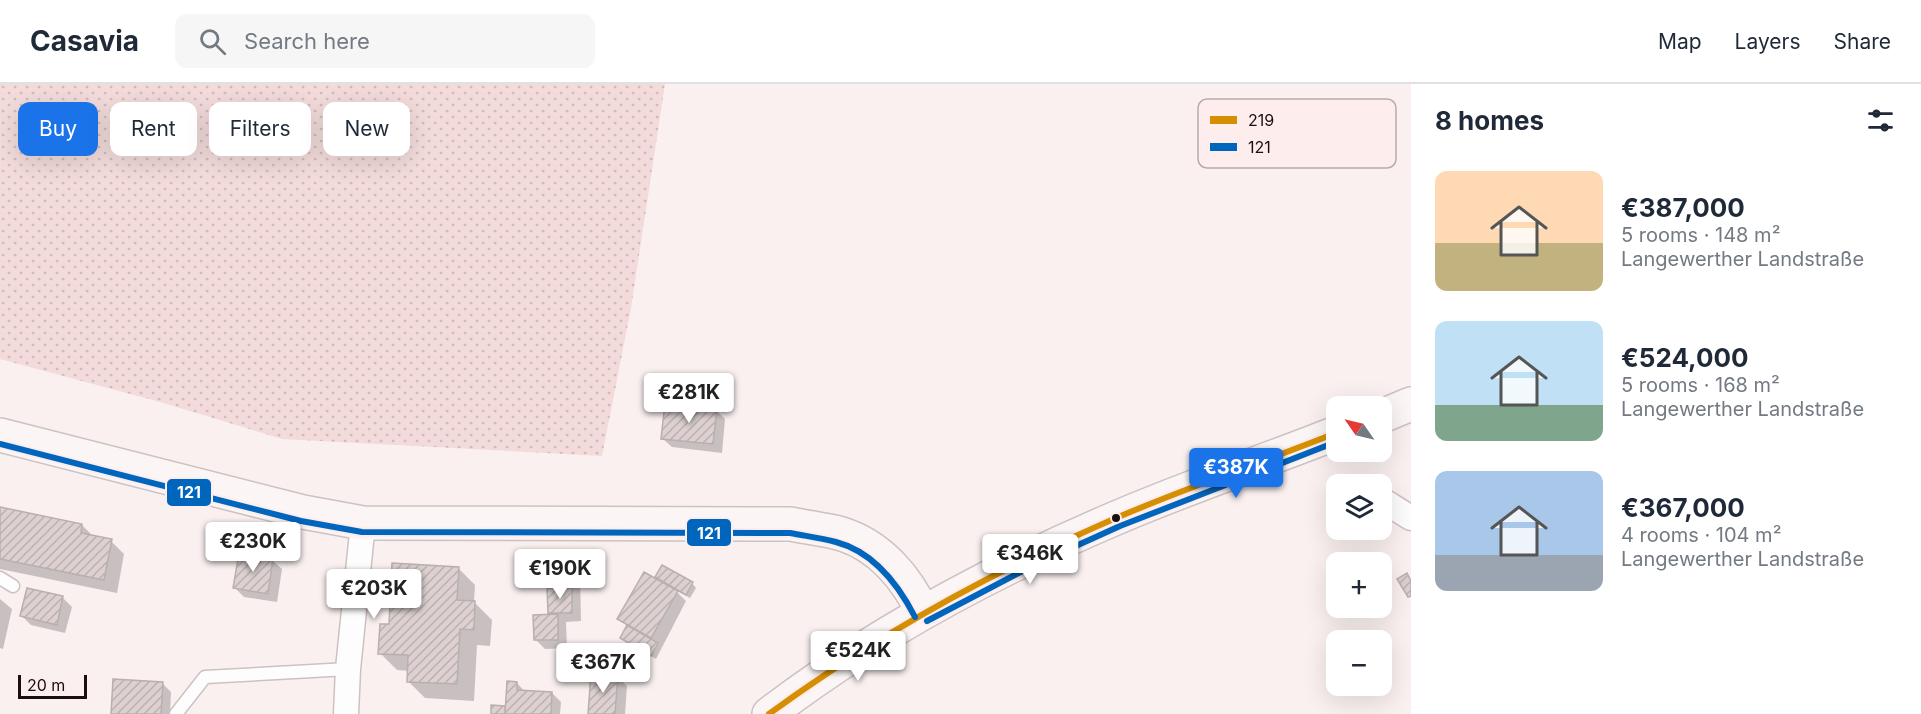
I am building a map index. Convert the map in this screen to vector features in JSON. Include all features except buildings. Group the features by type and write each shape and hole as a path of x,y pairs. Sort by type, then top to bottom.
{"street":[{"path":"1392,412 1411,404"},
{"path":"0,435 303,512 363,523 791,524 843,534 869,547 890,562 923,613"},
{"path":"769,714 806,686 886,634 1021,561 1117,518 1326,437"},
{"path":"1392,506 1411,518"},
{"path":"346,714 348,669 363,523"}],"lane":[{"path":"0,578 13,586"},
{"path":"176,714 205,677 348,669"}],"shaded area":[{"path":"0,84 665,84 631,308 602,456 282,439 160,402 0,359"}],"transit line":[{"name":"219","path":"769,714 894,631 1025,560 1143,507 1326,437"},
{"name":"121","path":"0,444 301,521 362,532 790,533 819,538 850,547 873,561 893,581 915,617"},
{"name":"121","path":"927,621 1034,565 1120,526 1326,446"}]}
